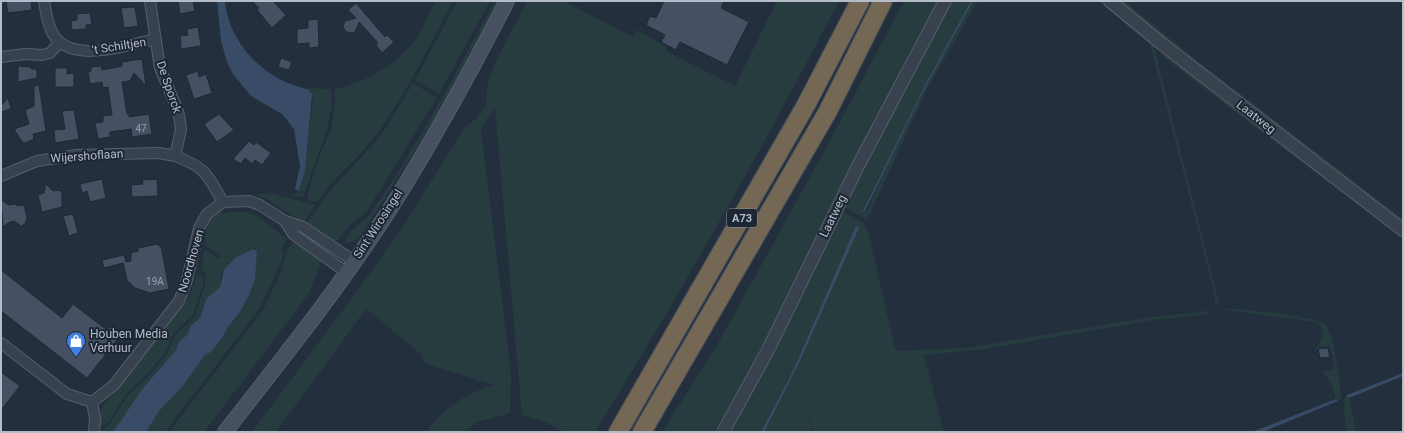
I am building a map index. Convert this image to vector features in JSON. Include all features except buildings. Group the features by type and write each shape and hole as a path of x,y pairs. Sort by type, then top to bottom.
{"highway":[{"name":"A73","path":"618,432 802,112 860,1"},
{"name":"A73","path":"642,432 828,111 883,1"}],"main road":[{"name":"Sint Wirosingel","path":"225,432 314,317 390,209 507,1"}],"street":[{"path":"1,57 26,54 42,55 50,53 60,42 54,34 47,19 44,1"},
{"name":"De Sporck","path":"150,1 160,68 178,112 180,121 180,130 175,156"},
{"name":"Laatweg","path":"723,432 768,350 858,166 945,1"},
{"name":"Laatweg","path":"1110,1 1162,44 1403,230"},
{"name":"'t Schiltjen","path":"60,42 74,49 94,52 155,40"},
{"name":"Wijershoflaan","path":"1,176 37,161 77,155 159,153 175,156"},
{"path":"175,156 199,166 204,170 223,202 249,201 260,205 285,221 303,227 350,267"},
{"name":"Noordhoven","path":"92,402 114,385 179,301 187,280 199,228 207,214 223,202"},
{"path":"1,343 67,394 92,402 95,418 94,432"}],"green space":[{"path":"436,1 453,1 393,111 375,136 317,202 308,200 307,198 315,168 331,128 335,103 335,89 367,78 396,60 416,40"},
{"path":"457,1 490,1 439,94 415,80"},
{"path":"495,1 500,1 450,91 397,179 360,236 353,242 343,243 351,231 369,216 402,166 442,98"},
{"path":"527,1 564,1 633,37 636,30 667,47 666,51 735,86 777,1 839,1 781,111 721,219 595,432 563,432 544,421 522,415 495,107 481,129 511,374 510,413 477,422 464,432 427,432 440,415 456,402 475,392 494,385 423,363 422,355 366,309 276,432 252,432 358,290 406,222 464,128 476,119 486,106 487,87 494,65"},
{"path":"904,1 938,1 916,39 744,382 714,432 662,432 716,347 826,148"},
{"path":"951,1 971,1 927,81 863,213 866,213 902,133 928,81 970,4 973,1 978,1 926,91 867,220 844,207"},
{"path":"1098,1 1103,1 1153,43 1219,303 1215,305 1215,295 1150,44"},
{"path":"1117,1 1125,1 1200,63 1403,219 1403,225 1169,44"},
{"path":"1165,53 1403,236 1403,239 1163,57"},
{"path":"413,83 437,98 367,211 347,228 338,240 332,241 306,224 333,187 383,132"},
{"path":"305,88 331,89 332,106 327,130 303,197 293,196 299,191 303,180 313,98 311,92"},
{"path":"270,193 315,205 304,223 267,199 253,195"},
{"path":"221,210 223,214 241,211 250,213 265,221 287,239 281,249 284,252 282,260 260,308 165,432 146,432 159,411 182,387 205,355 211,352 240,312 255,280 257,251 254,248 231,261 221,275 220,287 205,301 200,318 191,325 188,334 178,343 176,350 143,388 113,432 99,432 110,424 127,396 148,377 167,354 175,335 195,317 205,285 205,272 201,271 204,251 207,251 218,259 221,256 205,245 206,238 202,237 211,218"},
{"path":"842,211 864,223 868,230 895,349 897,351 967,348 1153,317 1208,311 1209,314 1153,320 984,349 924,355 944,432 813,432 805,400 812,432 764,432 800,361 859,228 857,225 793,371 761,432 729,432"},
{"path":"295,240 322,260 309,293 204,432 169,432 263,310 281,272 287,251"},
{"path":"197,273 203,277 203,284 193,315 174,332 165,353 146,375 126,394 109,422 106,425 99,426 100,414 104,403 119,387 187,300 194,285"},
{"path":"1226,309 1294,316 1319,322 1325,325 1334,348 1341,399 1336,399 1331,383 1321,370 1325,371 1335,369 1330,346 1320,347 1315,352 1323,337 1322,330 1316,322"},
{"path":"1347,395 1349,398 1356,432 1347,432 1344,412 1345,396"}],"water":[{"path":"217,1 225,1 230,23 235,34 248,54 256,62 278,78 309,90 312,94 305,170 299,191 295,189 300,166 294,129 282,114 251,96 233,74 227,62 221,41"},
{"path":"971,1 973,1 924,90 864,213 863,211 927,81"},
{"path":"856,226 859,228 800,361 764,432 761,432 793,371"},
{"path":"253,249 257,251 255,280 240,312 228,327 222,338 211,352 205,355 182,387 159,411 146,432 113,432 143,388 176,350 178,343 188,334 191,325 200,318 206,299 220,287 224,270 235,258"},
{"path":"1403,373 1403,376 1349,398 1347,397 1347,395"},
{"path":"1336,399 1338,401 1263,432 1252,432"}],"place":[{"name":"Houben Media Verhuur","path":"76,358"}]}
